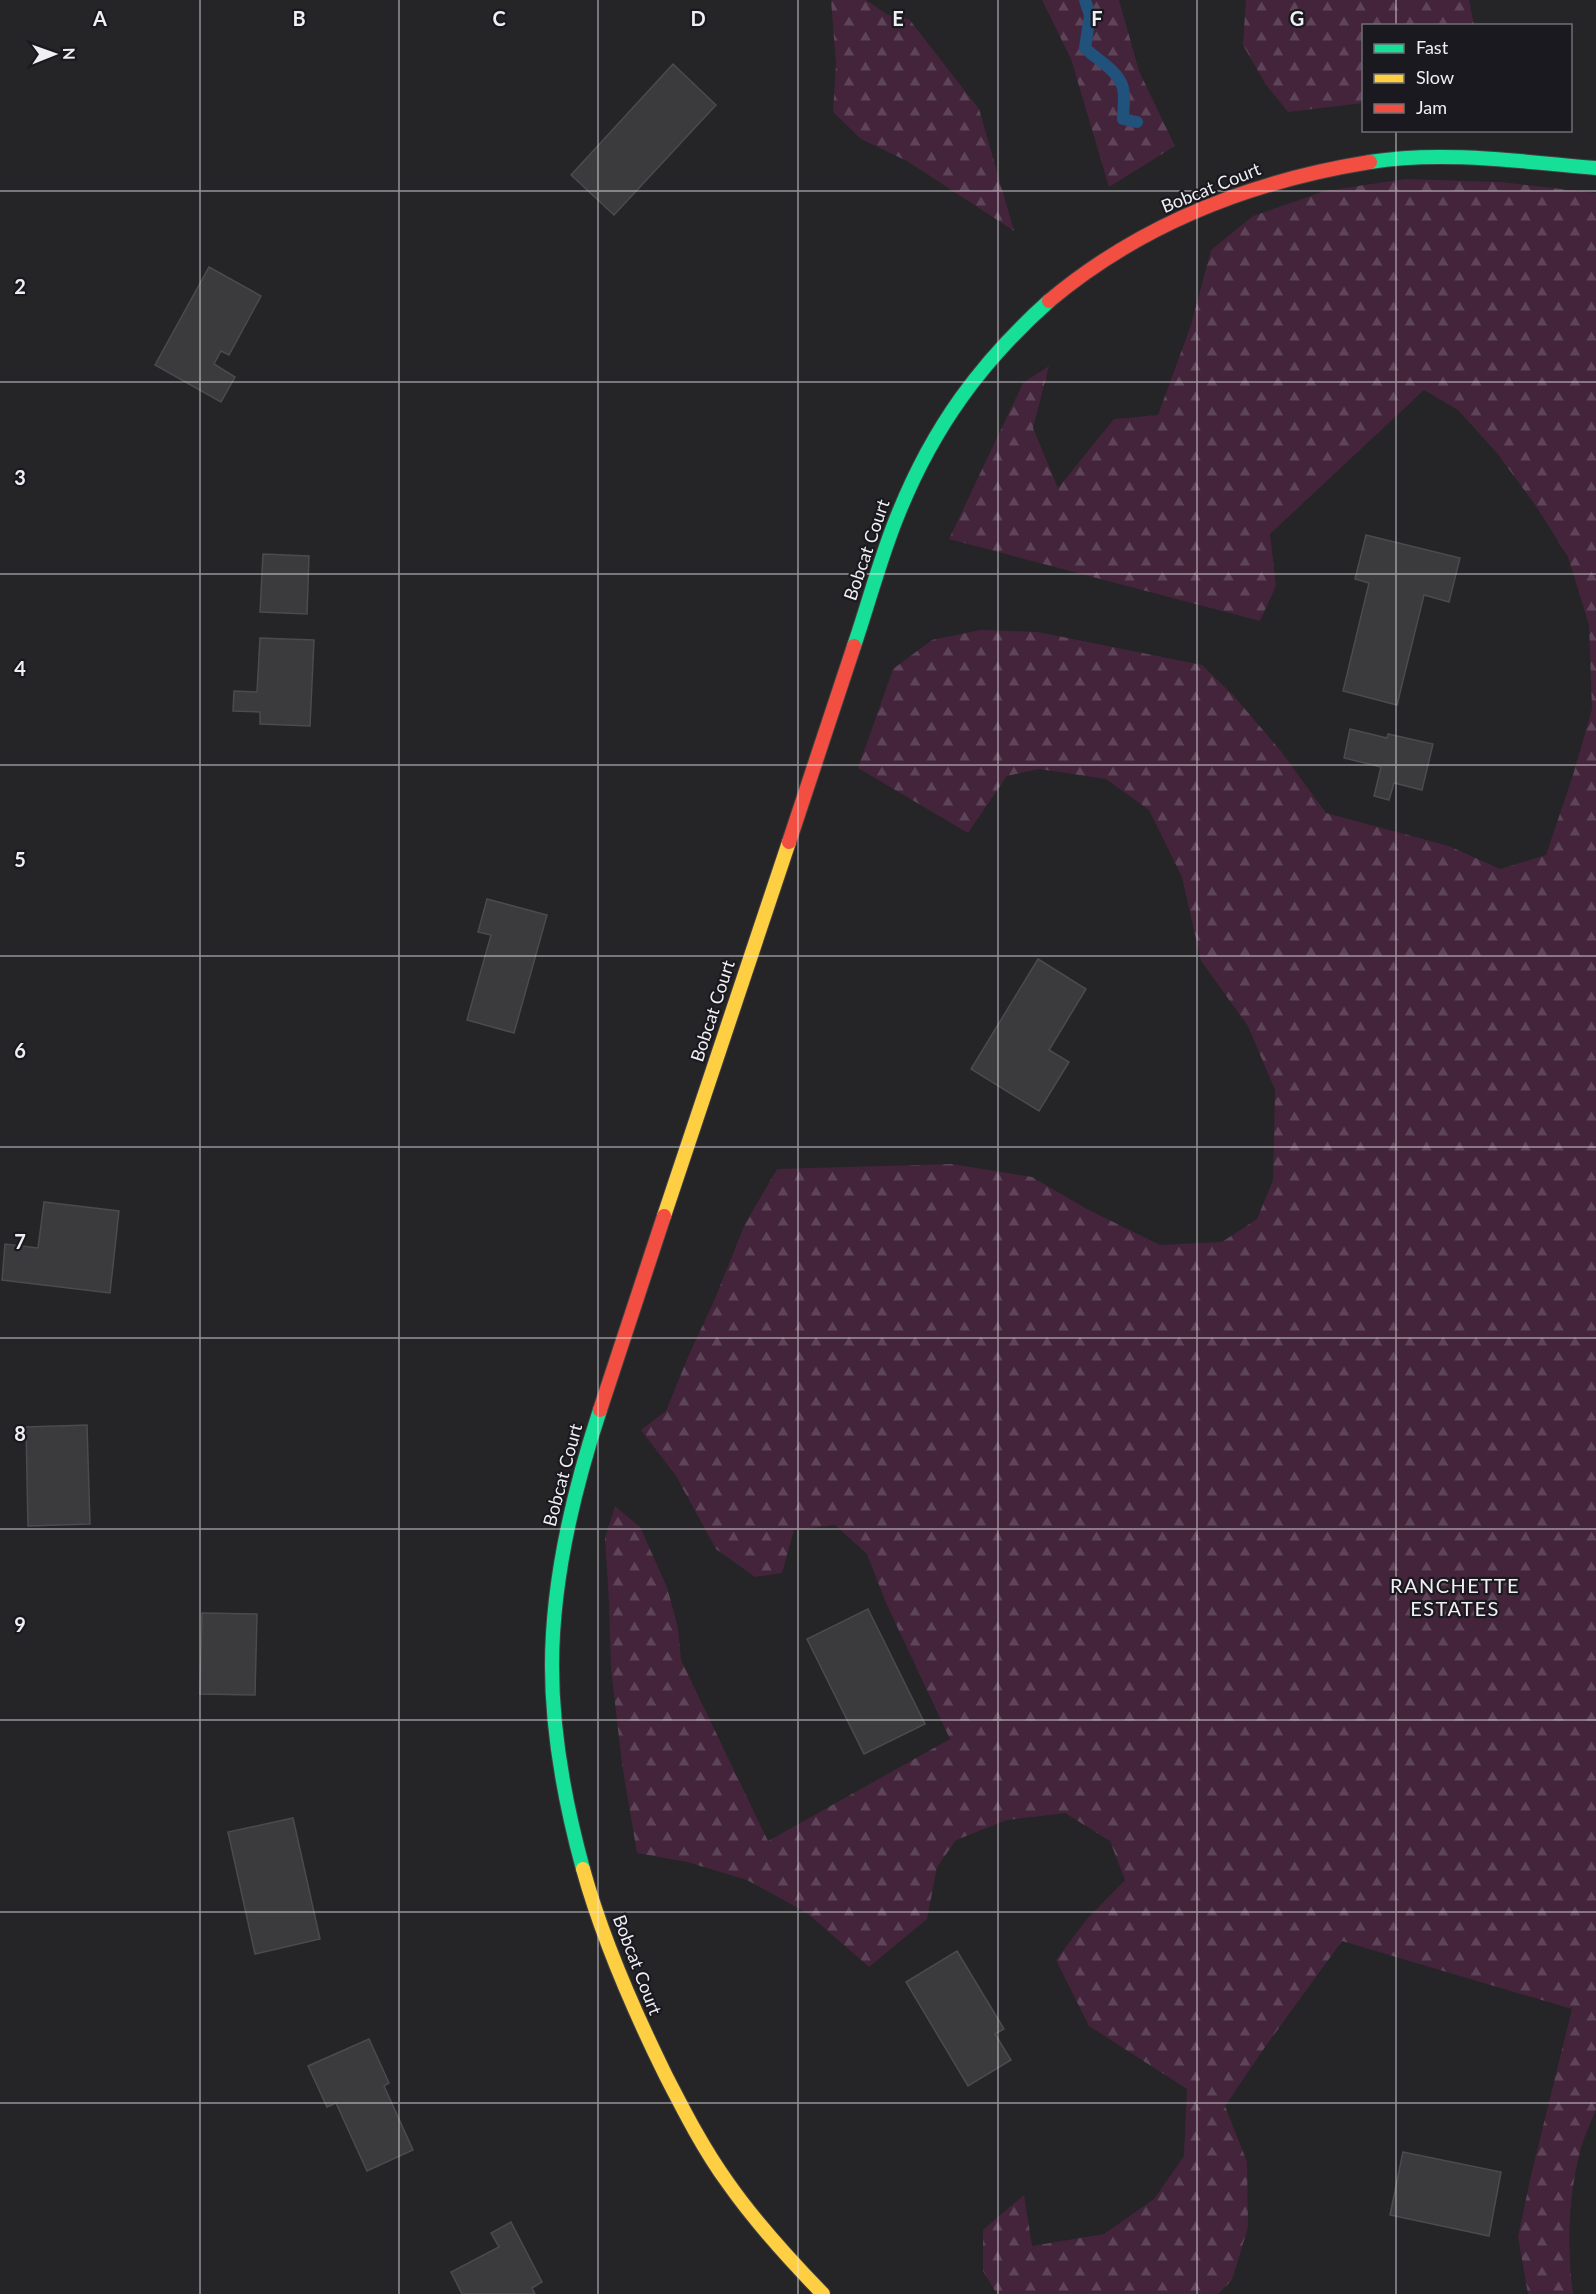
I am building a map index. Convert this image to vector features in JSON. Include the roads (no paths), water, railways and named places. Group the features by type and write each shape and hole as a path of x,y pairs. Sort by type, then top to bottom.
{"street":[{"name":"Bobcat Court","path":"823,2294 795,2265 728,2183 694,2130 645,2036 612,1957 579,1857 558,1760 552,1682 554,1630 564,1542 592,1434 898,513 944,425 979,375 1015,333 1070,284 1128,244 1238,193 1325,168 1395,159 1485,159 1596,168"}],"waterway":[{"path":"1085,0 1090,15 1085,48 1111,69 1119,79 1124,93 1123,119 1137,122"}],"district":[{"name":"RANCHETTE ESTATES","path":"1455,1598"}]}
